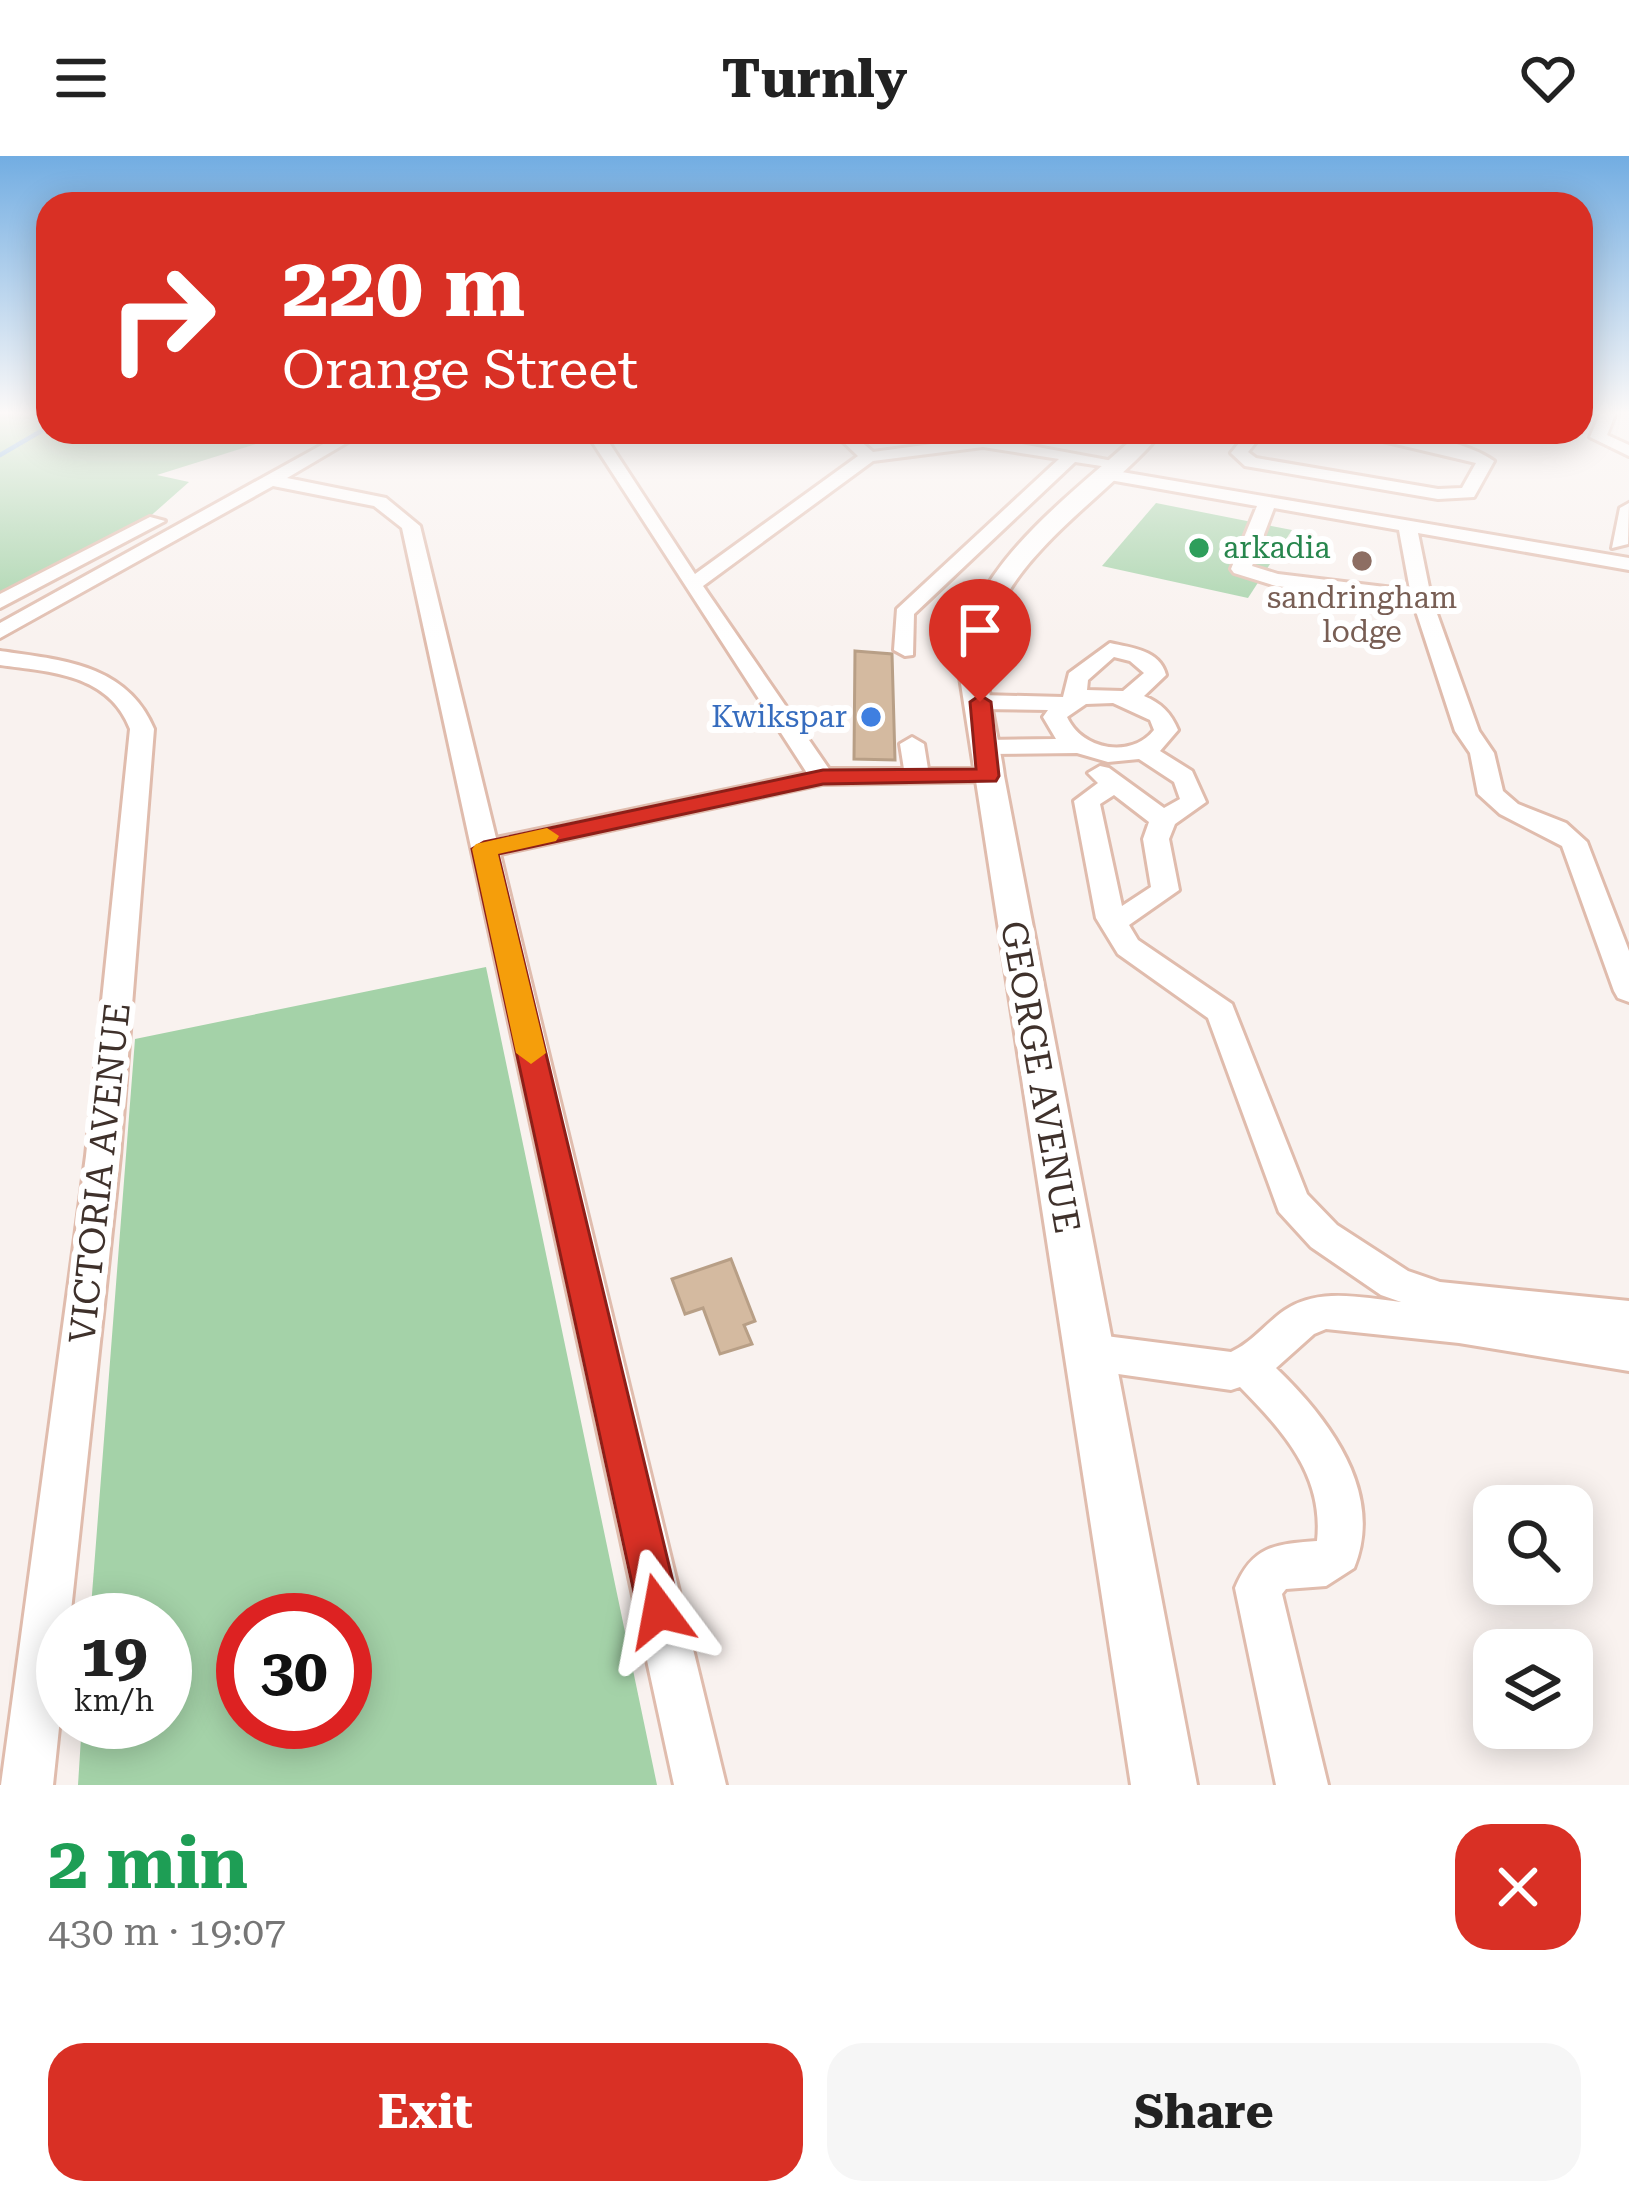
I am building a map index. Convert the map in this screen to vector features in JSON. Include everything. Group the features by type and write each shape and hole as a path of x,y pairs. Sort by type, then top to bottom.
{"main road":[{"name":"GEORGE AVENUE","path":"1082,488 989,601 973,652 987,762 1165,1785"}],"street":[{"path":"0,602 220,488"},
{"path":"6,622 255,488"},
{"path":"310,488 380,502 412,526 700,1785"},
{"path":"631,488 764,696 823,777"},
{"path":"694,584 821,488"},
{"name":"GEORGE AVENUE","path":"905,650 904,613 1070,488"},
{"path":"1208,488 1629,564"},
{"path":"1329,512 1346,488"},
{"path":"1411,488 1462,495 1474,488"},
{"path":"1268,501 1241,569 1276,580 1421,597"},
{"path":"1619,544 1629,508"},
{"path":"1407,526 1421,597 1468,731 1482,753 1491,794 1509,809 1574,842 1629,991"},
{"path":"1127,698 1155,675 1154,666 1138,656 1110,650 1077,678 1070,702 1058,710 1056,725 1086,748 1093,768 1162,820"},
{"name":"VICTORIA AVENUE","path":"0,658 80,671 109,684 130,702 142,729 103,1156 27,1785"},
{"path":"980,702 1070,702 1099,695 1127,698 1151,708 1165,722 1164,737 1143,751"},
{"path":"912,745 917,776"},
{"path":"484,849 823,777 917,776 1086,748 1143,751 1184,774 1193,802 1162,820 1156,839 1166,890 1125,916 1110,918"},
{"path":"1114,784 1087,802 1110,918 1128,947 1221,1012 1292,1202 1324,1236 1395,1283 1439,1300 1629,1318"},
{"path":"1090,1352 1232,1371 1248,1368 1307,1314 1326,1312 1459,1324 1629,1353"},
{"path":"1248,1368 1292,1409 1318,1444 1336,1479 1342,1505 1338,1552 1326,1563 1274,1567 1258,1588 1302,1785"}],"green space":[{"path":"0,488 182,488 146,520 0,599"},
{"name":"arkadia","path":"1156,503 1292,530 1248,598 1102,566"},
{"path":"486,967 657,1785 78,1785 80,1749 192,1749 192,1593 92,1593 135,1039"}],"building":[{"path":"855,651 892,654 895,760 854,759"},
{"path":"731,1259 755,1321 744,1325 752,1344 720,1354 703,1308 685,1314 672,1279"}],"slow traffic":[{"path":"531,1053 484,849 547,836"}],"place":[{"name":"arkadia","path":"1199,548"},
{"name":"sandringham lodge","path":"1362,561"},
{"name":"Kwikspar","path":"871,717"}],"route":[{"path":"659,1611 484,849 823,777 988,776 980,702"}]}
